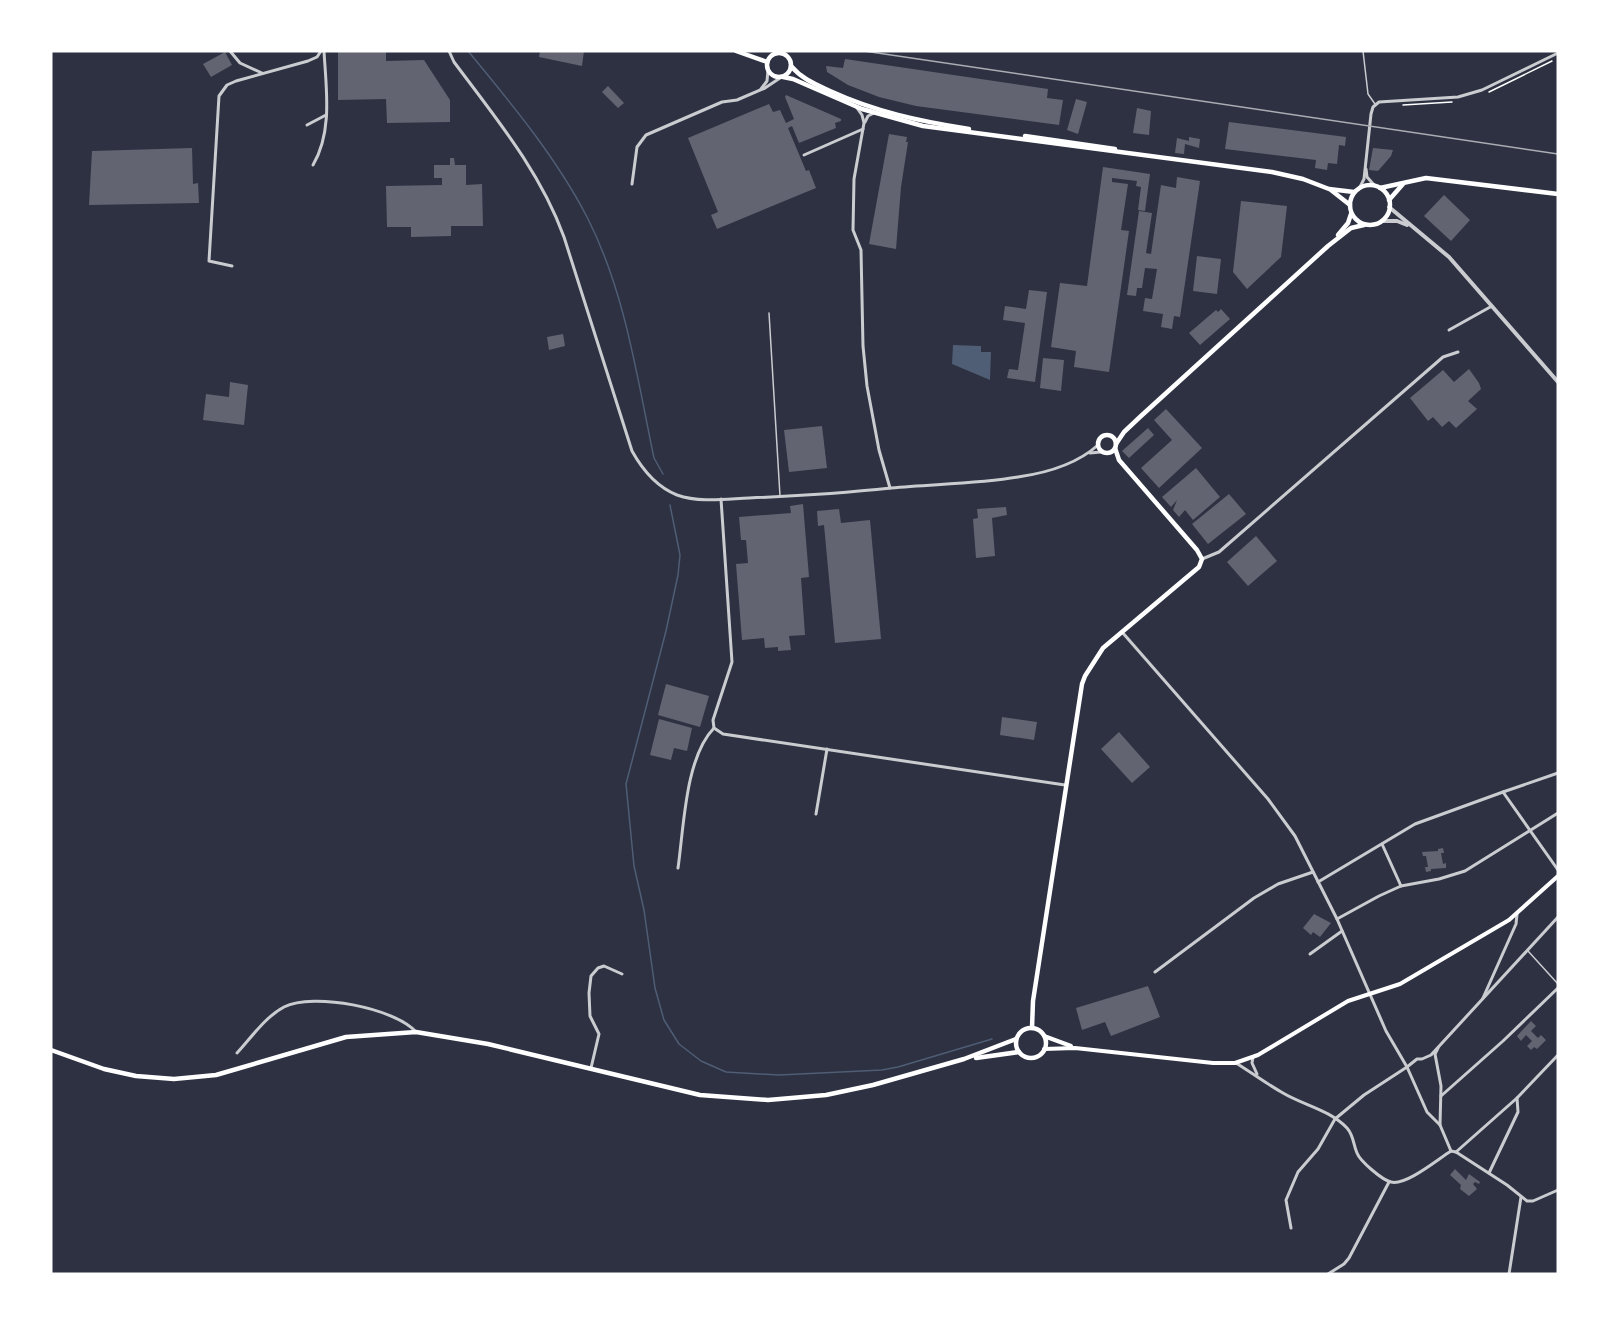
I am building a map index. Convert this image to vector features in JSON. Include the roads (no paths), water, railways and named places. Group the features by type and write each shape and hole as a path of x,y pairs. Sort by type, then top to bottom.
{"main road":[{"path":"736,51 767,62"},
{"path":"1159,158 1108,148 906,118 880,111 804,79 791,66 788,57 782,53 774,54 767,62 768,70 774,76 782,77 856,107 923,126 1159,158 1272,172 1304,179 1329,189 1350,205"},
{"path":"782,77 789,72 791,66"},
{"path":"1329,189 1356,191 1367,186 1378,187 1434,178 1558,194"},
{"path":"1104,453 1113,452 1124,432 1328,246 1351,228 1382,221 1388,213 1389,200 1407,181"},
{"path":"1378,187 1389,200"},
{"path":"1328,246 1350,220 1350,205 1356,191"},
{"path":"1351,212 1356,220 1364,225"},
{"path":"1032,1028 1033,1001 1082,684 1103,648 1198,567 1202,560 1197,550 1119,460 1104,453 1098,445 1102,436 1124,432"},
{"path":"1111,435 1119,460"},
{"path":"1044,1049 1075,1047 1213,1063 1235,1063 1251,1058 1348,1001 1400,984 1517,914 1558,876"},
{"path":"51,1050 113,1072 174,1079 216,1075 346,1037 416,1032 488,1044 700,1095 768,1100 826,1095 873,1085 964,1059 1016,1039 1022,1030 1032,1028 1037,1029 1044,1036 1075,1047"},
{"path":"964,1059 1019,1052 1033,1057 1042,1053 1044,1036"},
{"path":"1016,1039 1019,1052"}],"street":[{"path":"230,51 240,63 263,74"},
{"path":"232,267 208,261 219,96 227,85 317,57 322,51"},
{"path":"314,165 322,150 326,128 322,51"},
{"path":"449,51 454,62 529,165 553,208 635,457 654,480 677,495 699,499 780,497 1018,477 1058,467 1088,453 1098,445"},
{"path":"1356,191 1364,179 1371,114 1376,105 1383,101 1422,101 1482,90 1558,53"},
{"path":"759,91 767,81 768,70"},
{"path":"632,184 637,147 646,135 722,102 737,100 759,91 782,77"},
{"path":"856,107 864,123"},
{"path":"874,113 869,115 864,123 854,179 853,231 861,250 863,346 867,386 879,450 891,488"},
{"path":"307,125 326,115"},
{"path":"804,155 863,129"},
{"path":"1365,161 1367,177 1378,187"},
{"path":"1389,207 1449,257 1558,382"},
{"path":"1382,221 1397,221 1416,229"},
{"path":"1449,330 1492,306"},
{"path":"1202,560 1219,552 1443,357 1458,352"},
{"path":"1088,453 1104,453"},
{"path":"720,499 732,662 713,720 714,728 723,734 1065,785"},
{"path":"1122,632 1268,799 1295,836 1337,919 1386,1031 1407,1067 1427,1112 1440,1125 1451,1151"},
{"path":"678,868 692,770 705,737 714,728"},
{"path":"816,814 827,749"},
{"path":"1318,882 1415,824 1558,773"},
{"path":"1503,792 1558,870"},
{"path":"1337,919 1401,886 1439,879 1465,871 1558,813"},
{"path":"1381,844 1401,886"},
{"path":"1155,972 1254,898 1278,884 1313,872"},
{"path":"1482,1001 1516,924 1517,914"},
{"path":"1291,1227 1286,1200 1298,1172 1318,1149 1335,1119 1364,1095 1417,1059 1431,1055 1558,917"},
{"path":"1310,954 1342,931"},
{"path":"591,1070 599,1034 590,1016 591,976 598,968 604,966 622,974"},
{"path":"1441,1096 1503,1041 1558,986"},
{"path":"237,1053 275,1012 292,1004 309,1000 336,1001 399,1019 410,1025 416,1032"},
{"path":"1440,1044 1435,1054 1441,1096 1440,1125"},
{"path":"1456,1152 1517,1098 1558,1055"},
{"path":"1251,1058 1258,1076"},
{"path":"1247,1070 1246,1065 1251,1058"},
{"path":"1235,1063 1283,1093 1335,1119 1347,1129 1355,1141 1357,1153 1363,1163 1389,1182 1397,1183 1409,1178 1451,1151 1489,1173 1527,1201 1533,1201 1558,1190"},
{"path":"1489,1173 1518,1112 1517,1098"},
{"path":"1328,1274 1349,1258 1389,1182"},
{"path":"1509,1274 1521,1197"}],"lane":[{"path":"1363,51 1368,94 1376,105"},
{"path":"769,313 780,497"},
{"path":"1527,951 1558,986"}],"water":[{"path":"953,345 981,346 981,352 991,352 990,380 952,364"}],"waterway":[{"path":"468,51 547,152 575,195 600,245 611,274 628,335 654,458 663,474"},
{"path":"670,505 680,555 678,575 666,631 626,784 634,866 644,910 655,988 664,1020 679,1044 701,1061 726,1072 779,1075 882,1070 992,1039"}],"railway":[{"path":"864,51 1558,154"}]}
